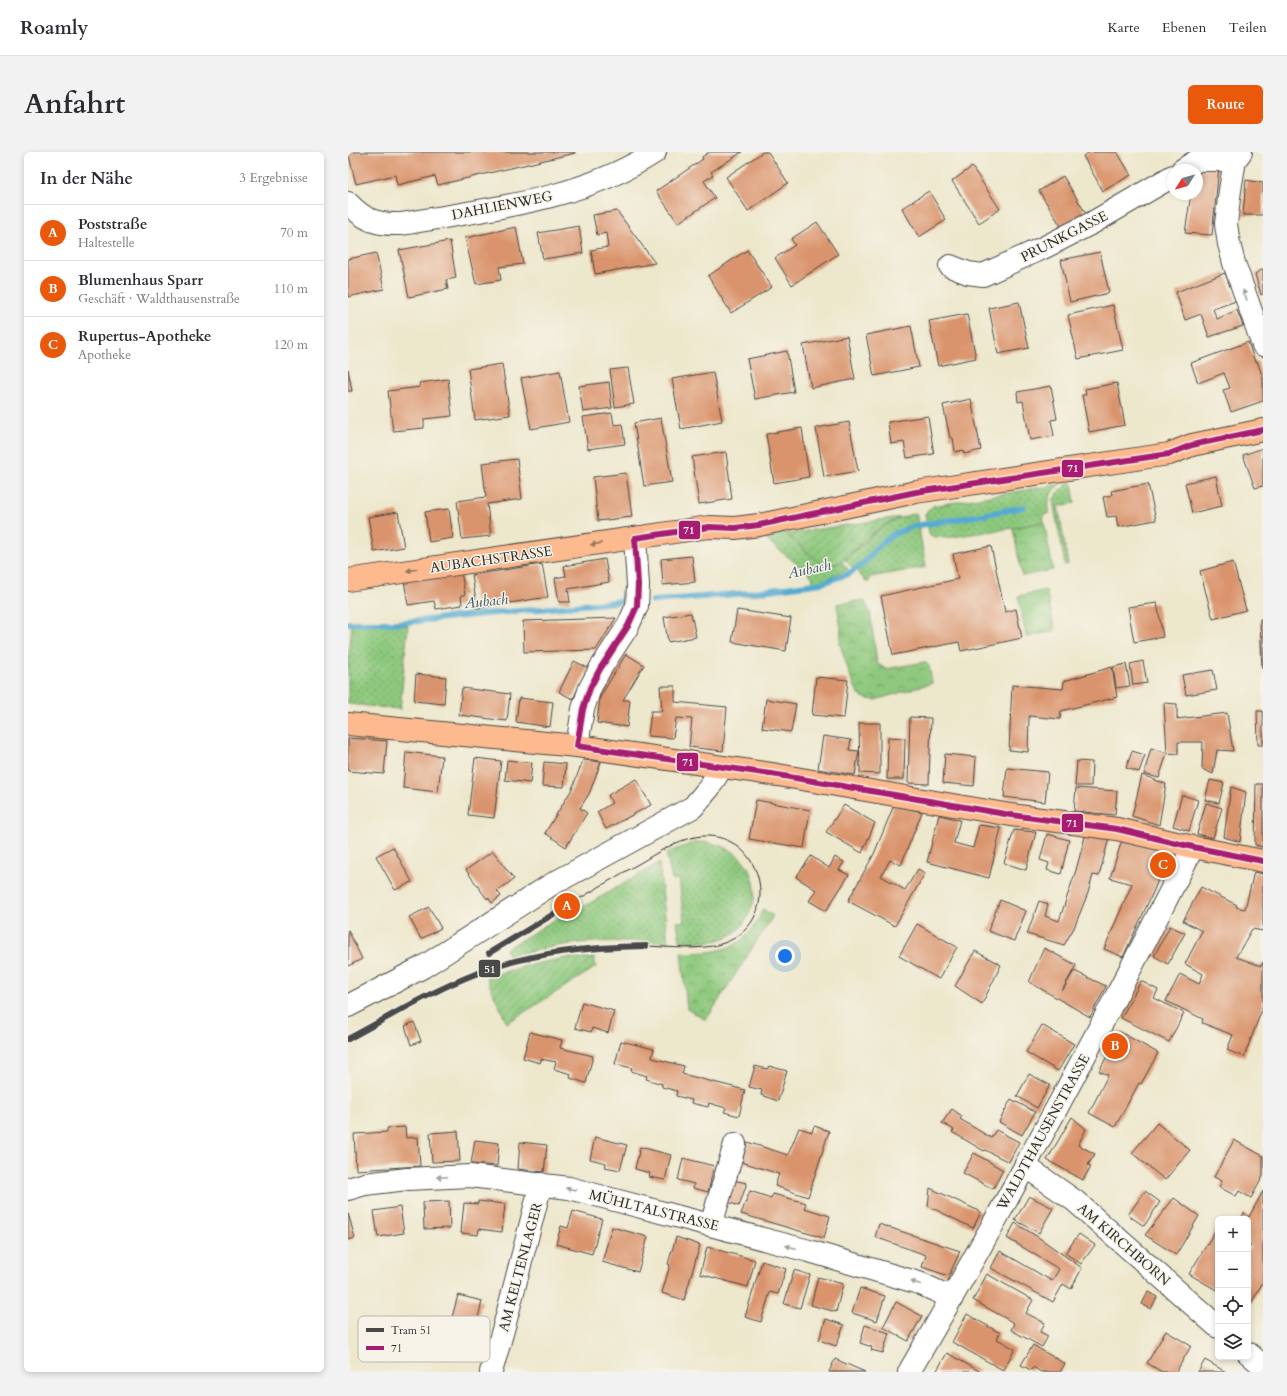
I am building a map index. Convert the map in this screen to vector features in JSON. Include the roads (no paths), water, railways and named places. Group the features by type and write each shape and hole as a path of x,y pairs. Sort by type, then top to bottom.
{"main road":[{"name":"AUBACHSTRASSE","path":"348,580 709,527 736,528 759,525 916,492 1169,454 1192,445 1263,430"},
{"path":"348,724 577,746 778,776 1011,815 1117,829 1193,847 1263,861"}],"street":[{"name":"DAHLIENWEG","path":"348,203 365,218 377,223 401,224 528,203 570,192 615,173 655,152"},
{"path":"1192,164 1198,160 1238,156 1226,224 1228,244 1263,345"},
{"name":"PRUNKGASSE","path":"950,266 968,273 983,275 1045,247 1092,223 1167,179"},
{"path":"577,746 583,709 590,688 600,669 628,626 637,606 638,585 634,538"},
{"path":"348,1006 423,967 549,886 693,807 709,788 721,768"},
{"name":"WALDTHAUSENSTRASSE","path":"909,1372 1025,1166 1137,959 1193,847"},
{"path":"710,1225 735,1144"},
{"name":"AM KIRCHBORN","path":"1025,1166 1075,1201 1215,1324"},
{"name":"MÜHLTALSTRASSE","path":"348,1189 365,1184 407,1179 470,1176 569,1188 710,1225 919,1283 952,1298"},
{"name":"AM KELTENLAGER","path":"490,1372 505,1323 541,1184"},
{"path":"1251,1356 1263,1366"}],"waterway":[{"name":"Aubach","path":"653,601 748,593 822,583 848,574 864,563 878,546 894,534 914,526 1024,507"},
{"name":"Aubach","path":"348,623 397,623 627,601"}],"tram line":[{"path":"567,906 660,851 673,844 695,837 718,837 736,845 750,859 758,877 760,896 755,915 744,931 724,943 706,947 686,948 646,946"},
{"name":"51","path":"489,953 567,906"},
{"name":"51","path":"348,1039 445,987 498,966 540,955 582,949 646,946"}],"place":[{"name":"Rupertus-Apotheke","path":"1163,865"},
{"name":"Poststraße","path":"567,906"},
{"name":"Blumenhaus Sparr","path":"1115,1046"}]}
